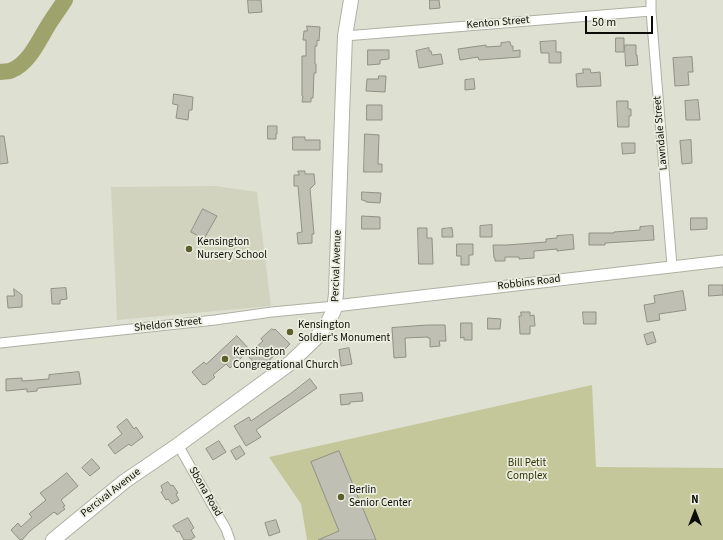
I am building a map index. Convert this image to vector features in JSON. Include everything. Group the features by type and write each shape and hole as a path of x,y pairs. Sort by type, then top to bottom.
{"main road":[{"name":"Percival Avenue","path":"53,540 125,481 178,445 290,364 324,329 333,313 336,289 345,36 351,0"}],"street":[{"name":"Lawndale Street","path":"651,0 672,266"},
{"name":"Kenton Street","path":"345,36 651,11"},
{"name":"Robbins Road","path":"335,306 723,261"},
{"name":"Sheldon Street","path":"0,343 335,306"},
{"name":"Sbona Road","path":"178,445 226,529 230,540"}],"shaded area":[{"name":"Kensington Nursery School","path":"216,186 257,192 271,306 117,320 111,187"}],"green space":[{"name":"Bill Petit Complex","path":"592,385 596,467 723,468 723,540 307,540 301,504 269,457"}],"building":[{"path":"248,0 261,0 262,12 249,13"},
{"path":"430,0 439,0 440,8 430,9"},
{"path":"307,26 320,27 319,41 317,40 317,46 315,46 316,73 314,73 313,98 311,98 311,102 302,102 302,56 306,56 306,40 303,40 304,31 307,31"},
{"path":"616,38 624,38 624,52 616,52"},
{"path":"556,41 556,52 561,52 561,63 549,63 549,53 541,53 540,42"},
{"path":"510,42 511,46 513,46 513,51 520,50 520,57 479,60 478,57 460,60 458,49 486,45 486,47 501,46 501,43"},
{"path":"625,45 636,45 638,65 626,66"},
{"path":"429,48 432,55 441,54 443,64 419,68 416,51"},
{"path":"368,50 389,50 389,59 380,60 380,64 368,65"},
{"path":"692,57 693,72 688,72 689,85 675,86 673,58"},
{"path":"583,69 590,69 591,73 600,72 601,86 577,87 576,74 583,73"},
{"path":"379,76 386,76 385,92 366,91 367,79 378,79"},
{"path":"474,79 475,89 465,90 465,80"},
{"path":"174,94 193,97 192,110 189,110 188,120 176,118 178,105 173,104"},
{"path":"698,100 700,120 686,120 685,101"},
{"path":"617,101 628,101 628,109 631,109 631,116 629,116 629,127 618,127"},
{"path":"367,105 382,105 382,120 367,120"},
{"path":"268,126 277,126 276,139 268,139"},
{"path":"365,134 379,135 378,164 382,164 382,172 364,172"},
{"path":"0,136 4,136 8,163 0,164"},
{"path":"293,137 305,137 305,140 320,140 320,150 293,150"},
{"path":"691,140 692,163 682,164 680,141"},
{"path":"622,143 635,143 635,153 623,154"},
{"path":"298,171 305,171 305,174 314,174 315,184 310,189 314,234 312,234 312,243 298,244 297,233 302,232 298,186 294,186 294,175 299,175"},
{"path":"362,192 381,193 380,203 366,202 362,200"},
{"path":"203,209 217,216 204,239 191,232"},
{"path":"362,216 380,217 380,229 362,229"},
{"path":"691,218 707,218 707,229 691,230"},
{"path":"492,225 492,237 480,237 480,226"},
{"path":"653,226 654,240 605,243 605,245 589,245 589,233 614,233 640,230 640,227"},
{"path":"418,228 427,228 427,238 432,238 433,264 419,264"},
{"path":"452,228 453,237 442,237 442,229"},
{"path":"573,235 574,249 534,251 534,258 519,259 519,257 505,257 505,261 495,261 494,258 493,245 546,242 546,239 557,238 557,236"},
{"path":"457,244 473,244 473,255 469,255 469,265 461,265 461,256 457,256"},
{"path":"709,285 723,285 723,295 709,296"},
{"path":"66,288 67,299 60,300 60,304 52,304 51,289"},
{"path":"14,289 22,295 22,307 8,308 7,296 14,296"},
{"path":"683,291 686,310 659,314 660,320 647,322 644,305 655,303 654,296"},
{"path":"521,312 530,312 530,316 534,315 535,326 530,326 530,334 520,334 519,316 521,316"},
{"path":"583,312 596,312 596,324 584,324"},
{"path":"488,318 501,319 500,329 488,329"},
{"path":"461,323 472,323 472,340 464,340 464,337 461,338"},
{"path":"445,325 446,341 439,341 440,346 430,347 430,338 428,337 405,338 406,357 394,358 392,328"},
{"path":"272,329 275,329 290,344 278,356 276,354 260,369 247,355 263,341 261,339"},
{"path":"653,332 656,342 647,345 644,335"},
{"path":"237,336 250,350 230,368 226,364 213,375 215,377 203,385 192,372 204,362 206,364"},
{"path":"349,348 352,364 341,366 339,350"},
{"path":"79,372 81,384 39,388 37,391 27,392 27,389 6,391 6,379 22,378 22,381 49,379 49,375"},
{"path":"310,379 317,388 256,430 261,437 246,446 234,426 249,417 251,421"},
{"path":"362,393 363,401 350,402 350,404 341,405 340,395"},
{"path":"127,419 134,429 136,427 143,437 131,446 129,444 115,454 108,445 122,434 117,427"},
{"path":"219,441 226,452 213,460 206,449"},
{"path":"240,446 245,454 236,460 231,451"},
{"name":"Berlin Senior Center","path":"339,451 376,540 318,540 339,531 311,462"},
{"path":"92,459 100,468 90,476 82,468"},
{"path":"67,473 78,486 61,500 65,506 63,507 65,509 57,515 54,512 30,531 22,540 20,540 11,530 18,523 21,527 32,517 29,514 46,500 40,493"},
{"path":"168,482 171,486 173,485 178,493 176,494 179,500 172,504 168,499 166,500 161,492 163,491 161,486"},
{"path":"188,518 194,528 191,530 195,537 190,540 184,540 179,531 177,532 173,526"},
{"path":"276,520 280,532 269,536 265,523"}],"waterway":[{"path":"0,72 11,71 24,62 34,50 65,0"}],"place":[{"name":"Kensington Nursery School","path":"189,249"},
{"name":"Kensington Soldier's Monument","path":"290,332"},
{"name":"Kensington Congregational Church","path":"225,359"},
{"name":"Berlin Senior Center","path":"341,497"}]}
